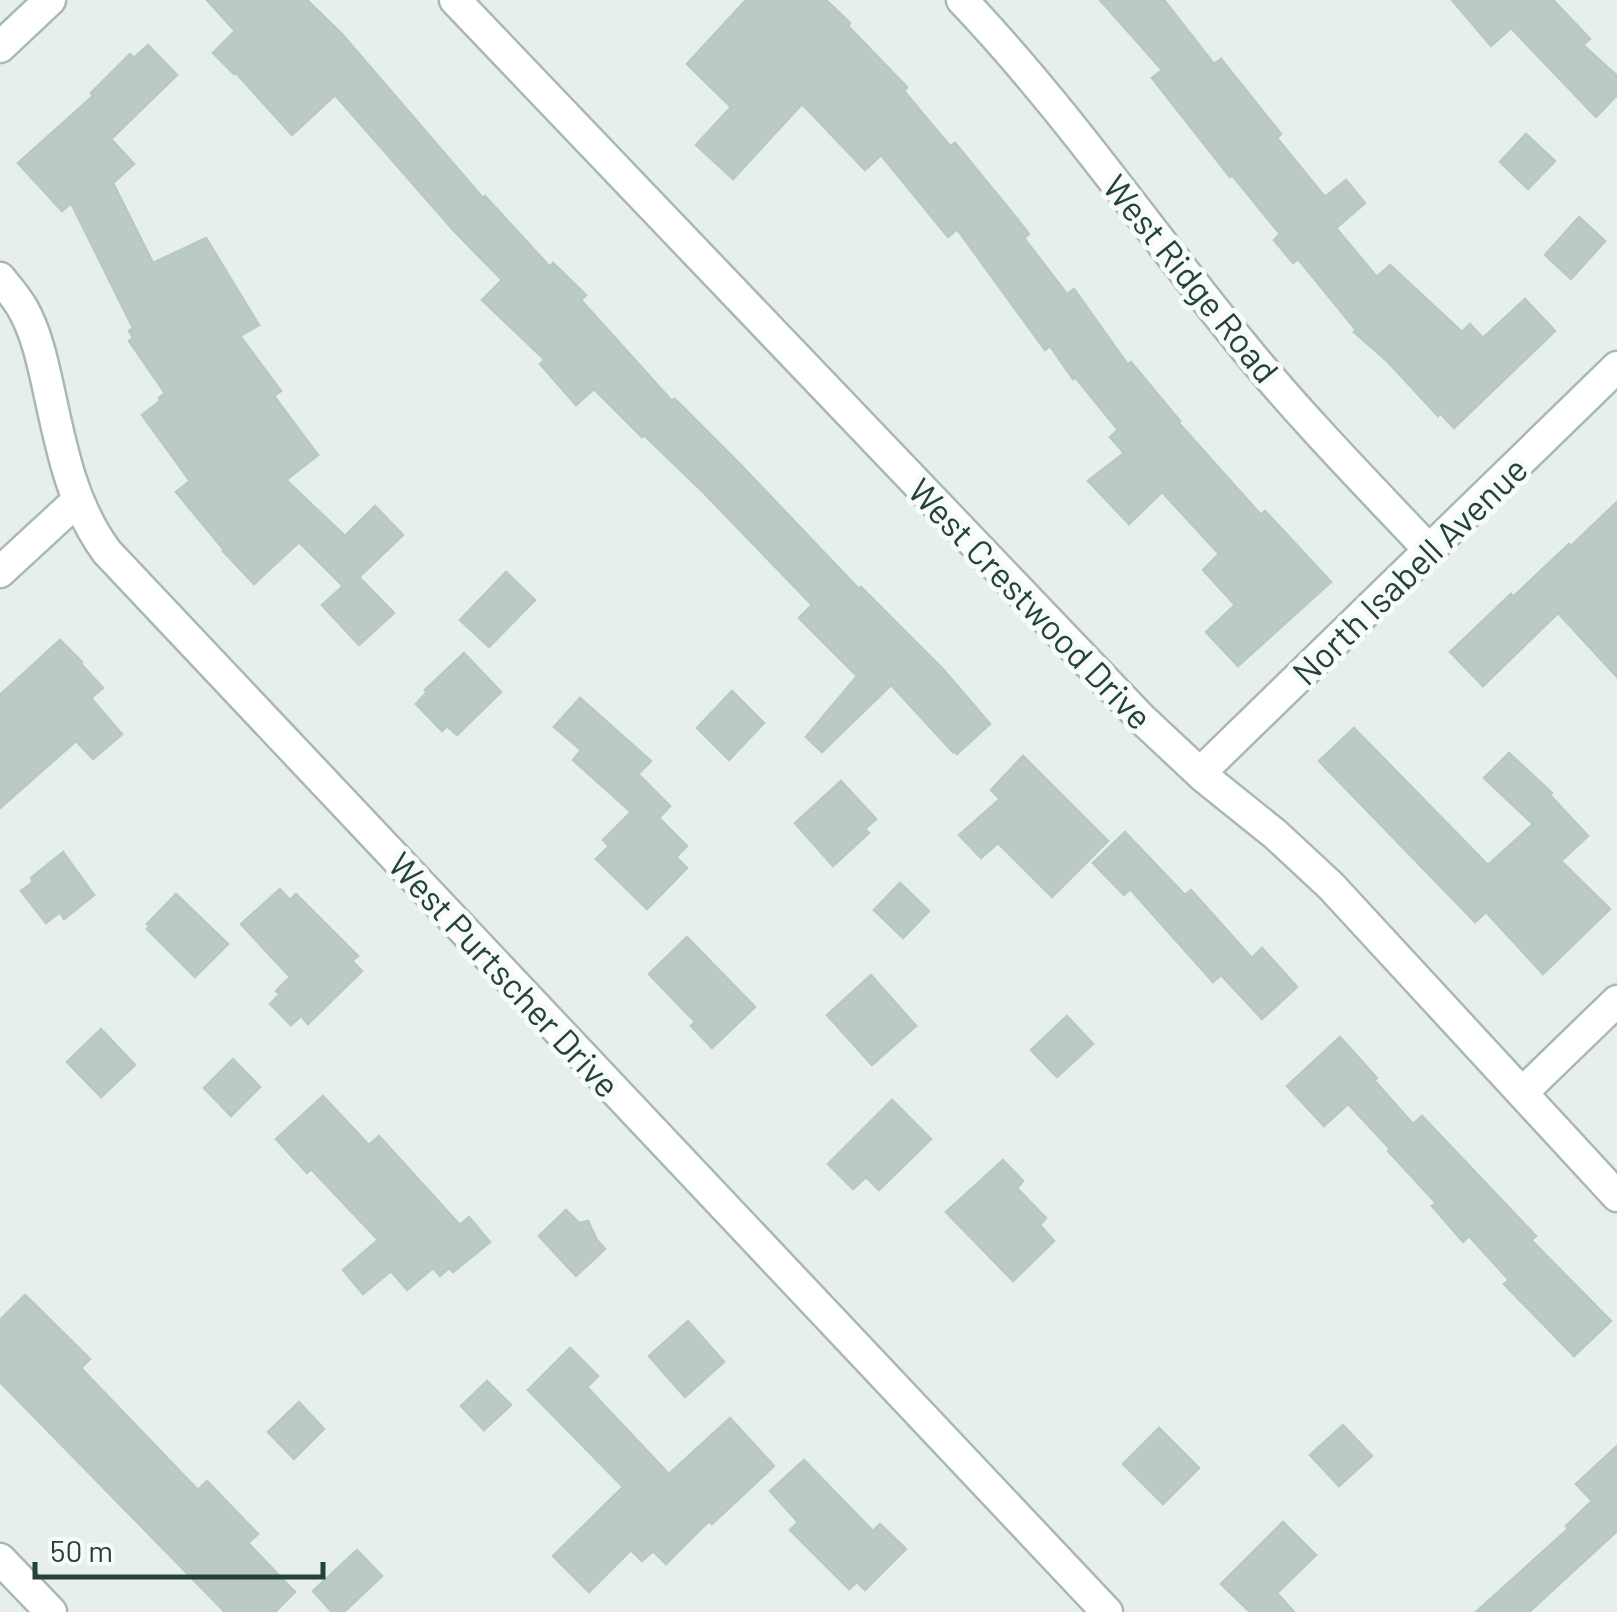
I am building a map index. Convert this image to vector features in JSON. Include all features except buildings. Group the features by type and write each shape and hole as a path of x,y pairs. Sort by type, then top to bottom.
{"street":[{"path":"0,47 50,0"},
{"name":"West Crestwood Drive","path":"455,0 1152,730 1331,886 1617,1196"},
{"name":"West Ridge Road","path":"962,0 1054,106 1248,352 1334,450 1430,550"},
{"name":"West Purtscher Drive","path":"0,278 23,308 32,328 64,461 78,500 98,540 121,569 1107,1612"},
{"name":"North Isabell Avenue","path":"1200,773 1617,367"},
{"path":"0,572 78,500"},
{"path":"1523,1092 1617,1000"},
{"path":"0,1559 51,1612"}]}
